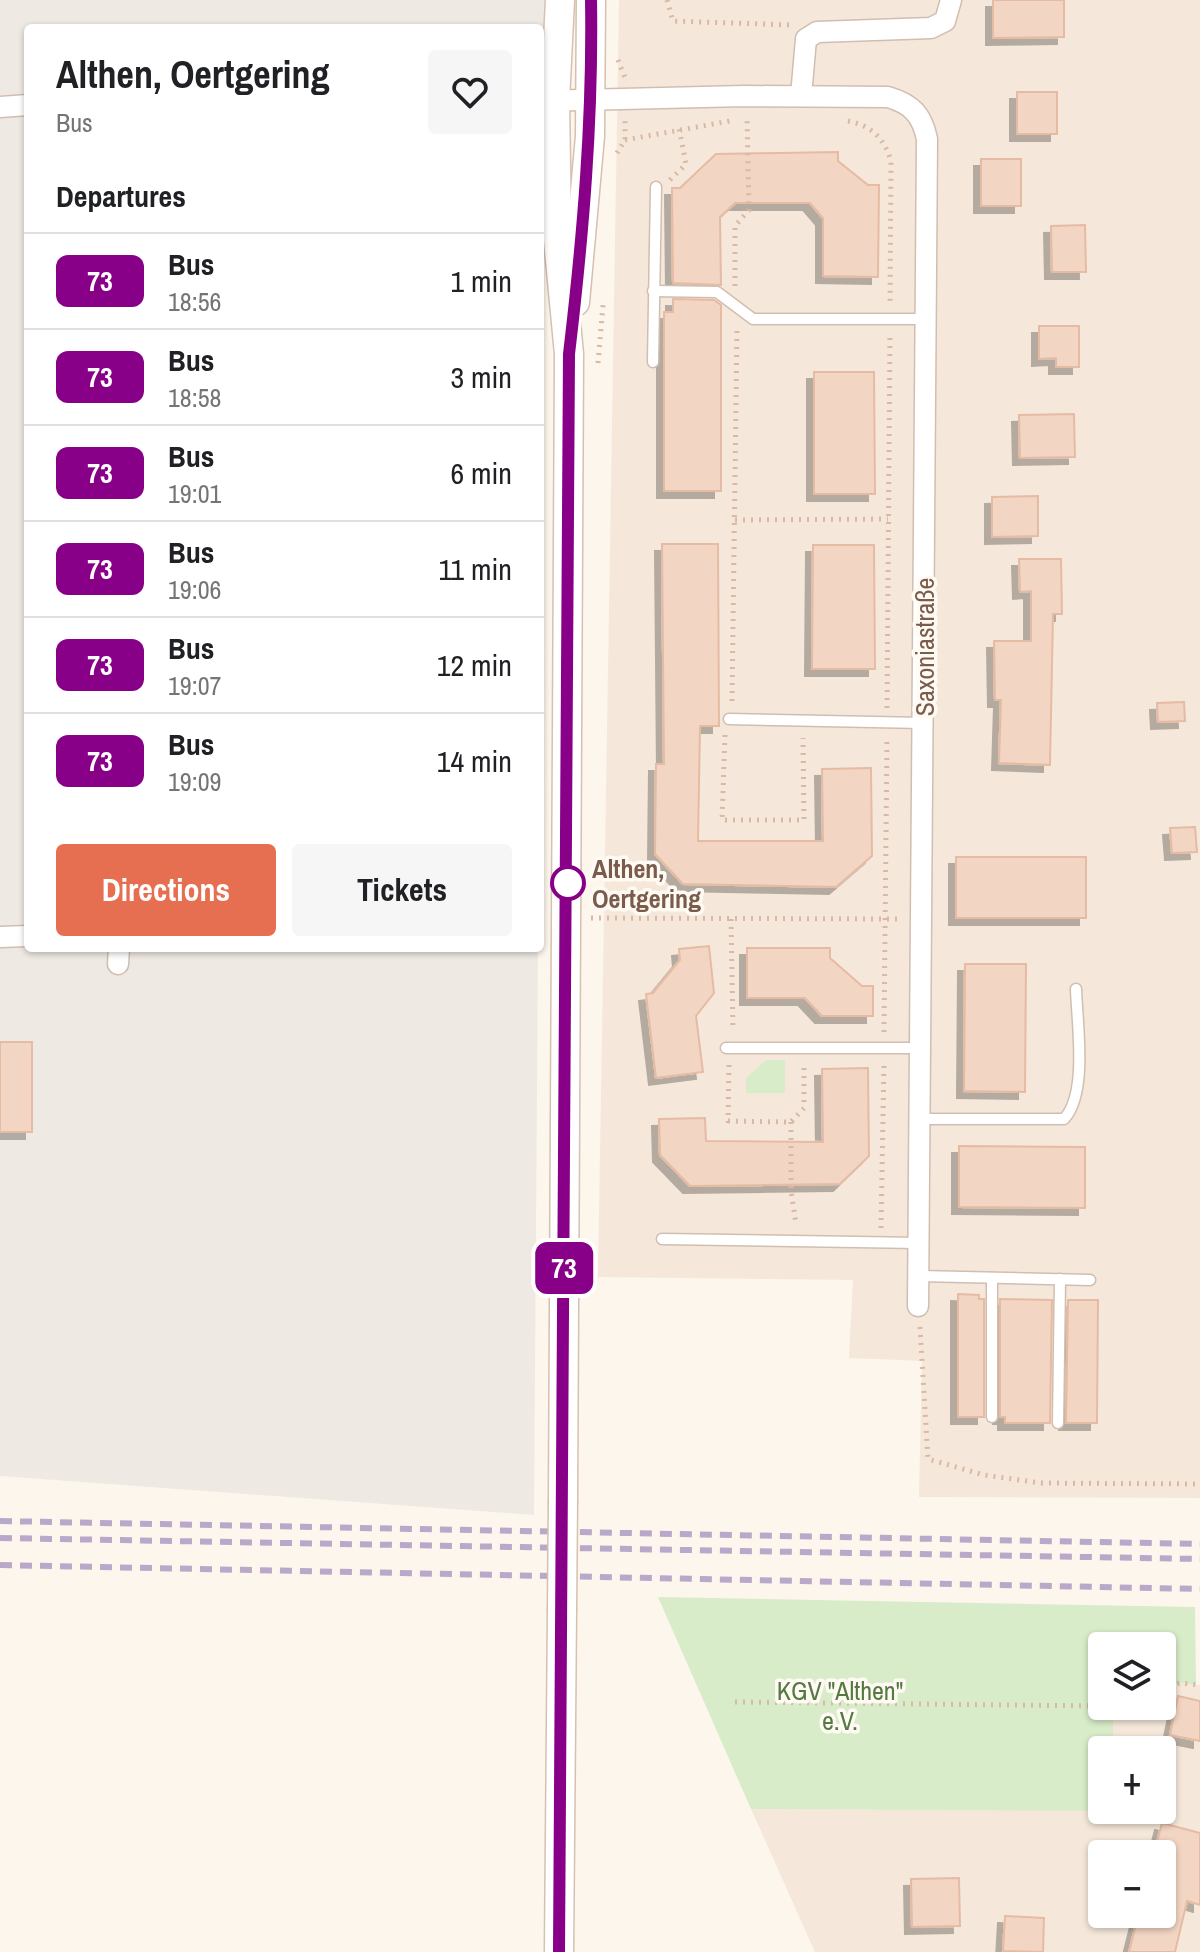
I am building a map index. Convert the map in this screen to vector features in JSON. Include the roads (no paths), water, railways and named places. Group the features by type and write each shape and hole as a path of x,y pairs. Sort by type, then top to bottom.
{"main road":[{"path":"559,1952 569,354 548,101 560,0"},
{"path":"569,354 584,233 591,100 591,0"}],"street":[{"path":"801,96 806,39 817,32 931,28 945,21 951,0"},
{"name":"Saxoniastraße","path":"548,101 744,96 888,97 902,101 923,120 927,139 918,1306"},
{"path":"0,107 24,105"},
{"path":"0,937 24,936"}],"lane":[{"path":"653,362 656,187"},
{"path":"653,291 717,292 753,319 926,319"},
{"path":"729,719 924,723"},
{"path":"919,1119 1064,1119 1072,1111 1078,1089 1076,989"},
{"path":"729,1048 920,1048"},
{"path":"662,1239 919,1243"},
{"path":"919,1276 1090,1280"},
{"path":"992,1278 992,1417"},
{"path":"1058,1423 1060,1279"}],"railway":[{"path":"0,1521 1200,1544"},
{"path":"0,1538 1200,1559"},
{"path":"0,1565 1200,1589"}],"place":[{"name":"Althen, Oertgering","path":"568,883"}],"park label":[{"name":"KGV \"Althen\" e.V.","path":"840,1705"}]}
